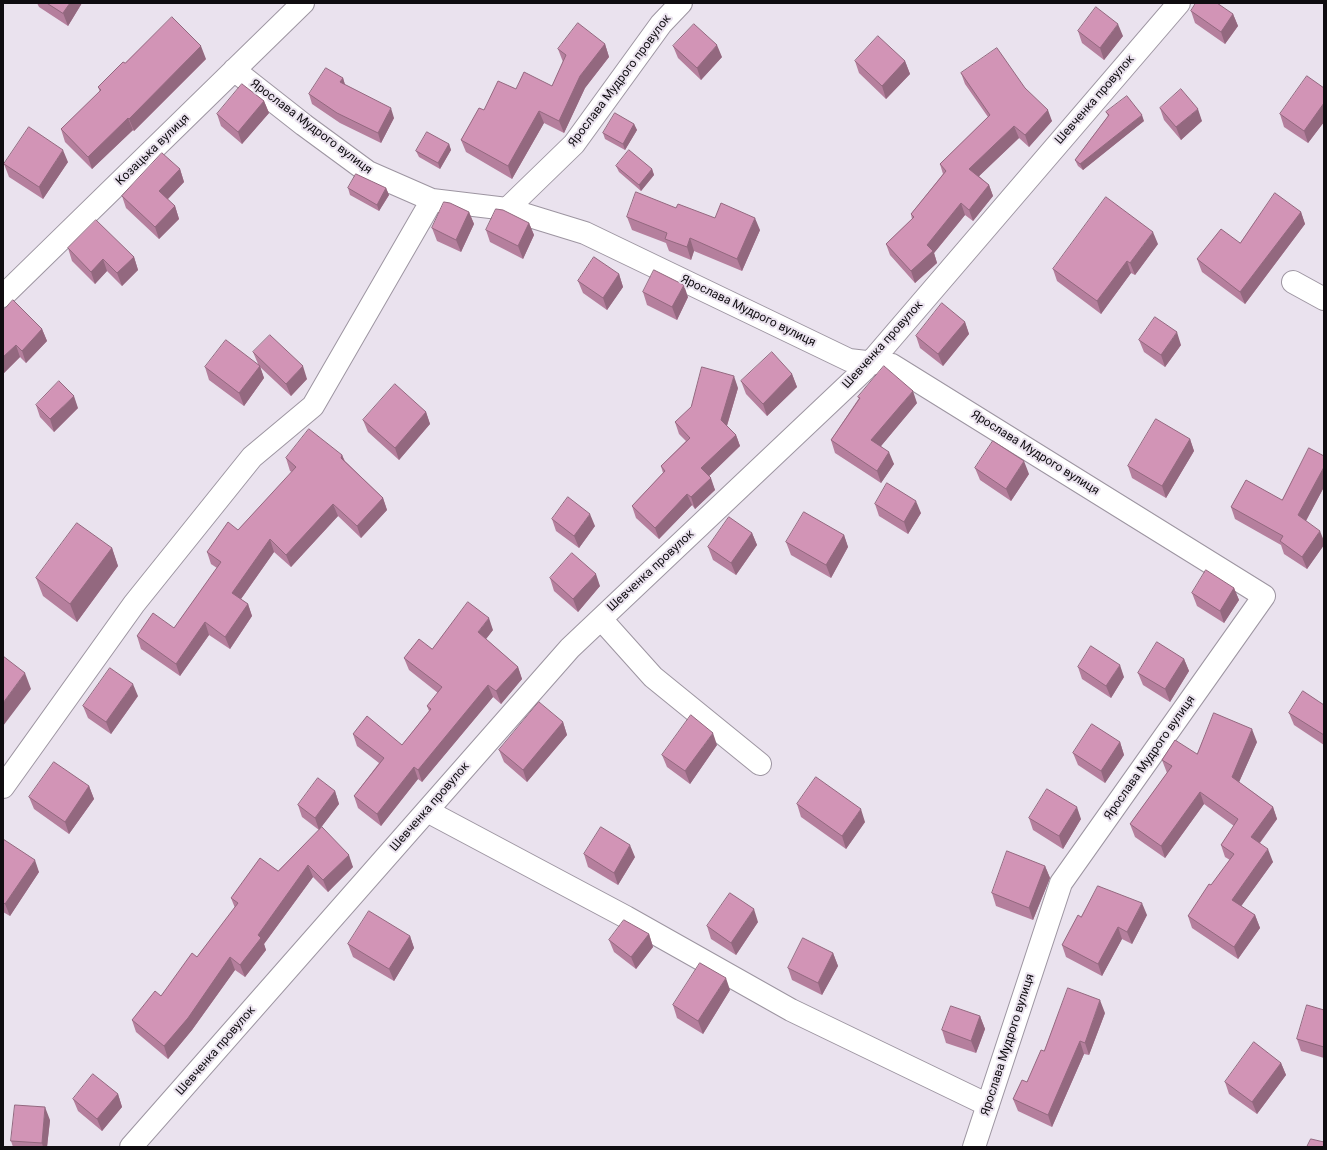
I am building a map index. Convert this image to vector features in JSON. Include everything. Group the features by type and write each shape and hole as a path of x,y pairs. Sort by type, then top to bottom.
{"street":[{"name":"Козацька вулиця","path":"3,296 303,3"},
{"name":"Ярослава Мудрого провулок","path":"507,209 574,144 661,24 681,3"},
{"name":"Шевченка провулок","path":"131,1147 570,648 870,362 1179,3"},
{"name":"Ярослава Мудрого вулиця","path":"234,70 304,125 368,172 432,200 507,209 585,233 849,360 892,365 1264,596 1061,883 974,1147"},
{"path":"3,787 134,604 252,458 313,406 432,200"},
{"path":"1294,282 1324,299"},
{"path":"601,619 653,677 760,764"},
{"path":"427,811 626,917 791,1010 988,1105"}],"building":[{"path":"47,3 70,3 63,13"},
{"path":"1196,3 1217,3 1233,14 1221,32 1191,11"},
{"path":"1096,7 1118,24 1100,48 1078,31"},
{"path":"172,17 201,46 129,119 128,118 88,157 61,129 101,90 98,87"},
{"path":"578,23 605,44 580,76 559,121 539,111 508,166 461,140 479,108 484,110 498,81 516,89 524,72 552,86 566,55 558,49"},
{"path":"694,24 717,45 697,68 673,46"},
{"path":"878,36 905,61 882,86 855,61"},
{"path":"997,48 1025,88 1048,110 1025,135 1014,126 969,169 989,185 969,210 961,203 927,245 933,251 911,271 886,244 914,217 911,214 946,171 940,164 990,115 961,73"},
{"path":"326,68 343,78 340,82 391,108 378,133 337,113 309,94"},
{"path":"1307,76 1324,88 1324,103 1304,131 1280,114"},
{"path":"242,84 264,101 238,132 217,114"},
{"path":"1181,89 1198,109 1176,127 1160,108"},
{"path":"1127,96 1142,115 1080,164 1075,160 1109,115 1106,112"},
{"path":"615,113 634,124 623,144 603,133"},
{"path":"29,127 63,150 39,187 4,164"},
{"path":"427,132 449,144 438,163 416,151"},
{"path":"629,150 652,169 639,185 616,166"},
{"path":"162,153 180,169 159,191 175,206 155,227 122,196"},
{"path":"356,174 386,188 377,205 348,188"},
{"path":"636,192 676,208 678,204 715,218 721,203 755,218 737,259 690,238 687,247 665,239 667,233 627,217"},
{"path":"1275,193 1301,212 1240,292 1197,259 1221,229 1240,243"},
{"path":"1106,197 1153,232 1130,263 1127,261 1097,301 1053,269"},
{"path":"444,202 450,203 469,212 456,240 432,228"},
{"path":"496,209 503,210 529,223 518,246 486,230"},
{"path":"96,220 134,257 117,273 103,259 91,272 68,248"},
{"path":"594,257 619,274 603,298 578,281"},
{"path":"654,270 684,285 672,307 643,292"},
{"path":"13,300 42,329 22,351 16,345 3,357 3,311"},
{"path":"942,303 965,322 938,354 916,336"},
{"path":"1155,317 1177,332 1161,355 1139,340"},
{"path":"270,335 303,366 286,384 253,352"},
{"path":"226,340 260,366 239,393 205,367"},
{"path":"772,352 792,374 763,404 741,381"},
{"path":"884,366 913,391 871,440 889,452 877,471 831,440 860,398 858,397"},
{"path":"702,367 734,376 721,420 736,435 701,468 711,478 691,497 687,494 655,528 632,506 665,471 661,466 690,438 675,422 691,407"},
{"path":"59,381 74,396 50,419 36,405"},
{"path":"395,384 426,412 395,448 363,420"},
{"path":"1156,419 1190,439 1162,486 1128,466"},
{"path":"309,429 342,455 341,458 383,498 357,526 333,504 286,555 270,539 232,593 248,604 225,637 205,622 176,664 137,636 153,613 174,628 221,562 207,552 228,522 238,530 296,467 286,458"},
{"path":"993,441 1024,461 1006,489 975,468"},
{"path":"1309,448 1324,456 1324,467 1298,515 1320,531 1302,557 1280,541 1283,536 1231,507 1246,480 1282,500"},
{"path":"887,483 916,501 904,522 875,504"},
{"path":"568,497 590,514 574,536 552,519"},
{"path":"804,512 844,535 826,565 786,542"},
{"path":"729,517 752,533 731,563 708,547"},
{"path":"77,523 112,548 70,604 36,578"},
{"path":"572,553 596,574 573,599 550,578"},
{"path":"1206,570 1234,588 1220,611 1192,593"},
{"path":"468,602 489,618 478,632 518,667 496,691 488,685 418,770 414,767 377,814 354,796 384,758 353,734 367,716 402,745 431,709 427,706 442,687 404,658 419,639 432,649"},
{"path":"1157,642 1184,659 1165,689 1138,673"},
{"path":"1091,646 1120,665 1106,686 1078,667"},
{"path":"3,656 25,673 3,703"},
{"path":"110,668 133,684 106,722 83,706"},
{"path":"1303,691 1324,705 1324,735 1289,713"},
{"path":"539,702 563,722 523,770 499,750"},
{"path":"1214,713 1252,729 1232,777 1273,807 1251,837 1268,849 1232,900 1255,915 1234,947 1188,916 1209,884 1211,885 1234,854 1221,845 1238,819 1200,792 1161,846 1130,824 1172,766 1162,760 1175,740 1197,754"},
{"path":"691,715 713,733 685,771 662,755"},
{"path":"1092,724 1120,742 1101,771 1073,753"},
{"path":"54,762 89,786 65,822 29,797"},
{"path":"816,777 861,809 842,836 797,804"},
{"path":"318,778 335,791 315,818 298,805"},
{"path":"1047,789 1077,807 1059,836 1029,818"},
{"path":"322,827 349,855 323,880 308,865 258,935 261,938 240,965 230,957 188,1018 164,1046 132,1020 155,991 161,996 192,953 197,957 238,903 231,898 260,858 278,871"},
{"path":"601,827 630,845 614,873 584,854"},
{"path":"3,839 35,860 5,904 3,902"},
{"path":"1007,851 1045,866 1029,908 992,893"},
{"path":"1098,886 1142,903 1127,932 1118,927 1098,964 1062,945 1078,915 1081,917"},
{"path":"730,893 754,909 731,943 707,926"},
{"path":"369,911 410,936 389,969 348,944"},
{"path":"624,920 649,934 631,957 609,940"},
{"path":"803,938 833,953 818,983 788,968"},
{"path":"700,963 726,978 698,1021 673,1005"},
{"path":"1068,988 1100,1000 1085,1043 1080,1041 1048,1115 1013,1099 1022,1080 1027,1082 1041,1050 1044,1051"},
{"path":"1307,1005 1324,1010 1324,1047 1297,1039"},
{"path":"951,1006 980,1016 971,1041 942,1030"},
{"path":"1254,1042 1281,1063 1252,1102 1225,1082"},
{"path":"93,1074 118,1094 97,1119 73,1099"},
{"path":"15,1105 45,1107 42,1143 11,1141"},
{"path":"1311,1139 1324,1142 1324,1147 1307,1147"}]}
